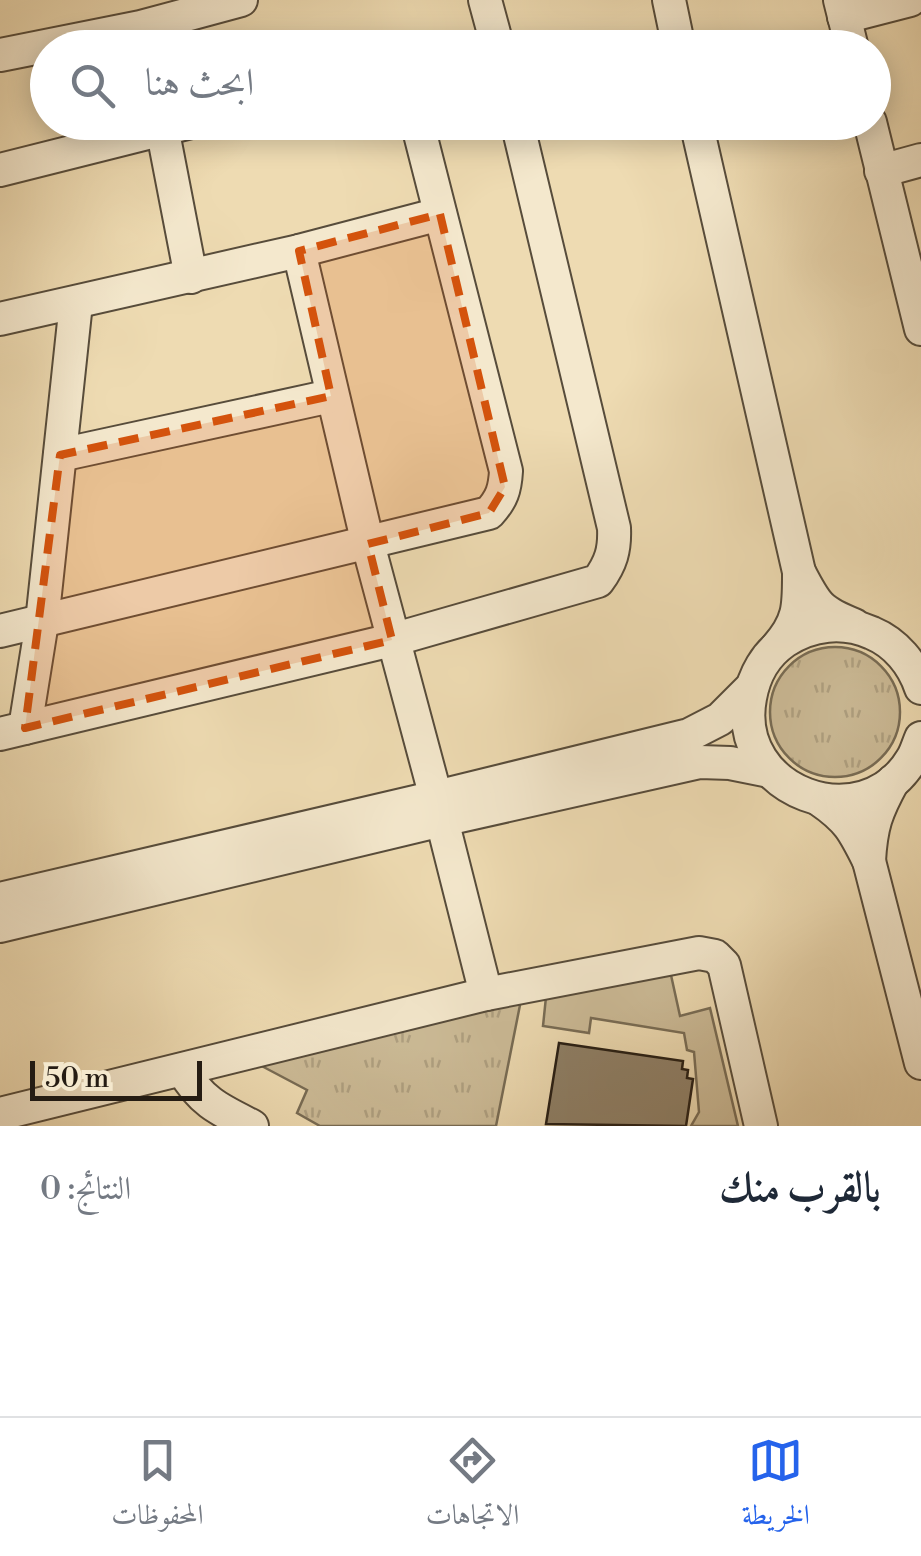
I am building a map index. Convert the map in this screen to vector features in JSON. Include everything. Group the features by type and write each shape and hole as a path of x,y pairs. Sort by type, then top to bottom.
{"street":[{"path":"162,30 241,0"},
{"path":"486,0 494,30"},
{"path":"668,0 675,30"},
{"path":"846,21 910,0"},
{"path":"0,55 30,51"},
{"path":"0,170 114,140"},
{"path":"173,140 191,277"},
{"path":"0,632 368,544 490,512 500,501 506,471 422,140"},
{"path":"76,303 42,622 12,731 392,640 598,581 615,549 614,528 521,140"},
{"path":"700,140 799,572 795,622 762,666 752,687 750,731 769,771 792,790 820,800 851,825 869,861 921,1063"},
{"path":"874,140 921,326"},
{"path":"882,170 921,160"},
{"path":"0,319 299,252 440,214"},
{"path":"299,252 392,640 486,994"},
{"path":"60,455 331,396"},
{"path":"799,572 815,602 838,619 877,634 894,646 916,672"},
{"path":"776,647 815,627 858,627"},
{"path":"0,926 439,809 688,735 720,719 752,687"},
{"path":"869,861 871,830 878,807 893,781 912,760 921,738"},
{"path":"0,900 439,809 700,762 730,762 769,771"},
{"path":"820,800 846,801 870,795 893,781"},
{"path":"0,1114 486,994 699,953 715,956 724,965 761,1126"},
{"path":"183,1070 194,1090 214,1108 252,1126"}],"highlighted area":[{"path":"440,214 505,487 489,513 368,544 392,640 25,728 60,455 331,396 299,251"}],"green space":[{"path":"835,647 860,652 881,666 895,687 900,712 895,737 881,758 860,772 835,777 810,772 789,758 775,737 770,712 775,687 789,666 810,652"},
{"path":"669,966 680,1016 710,1008 738,1126 691,1126 699,1112 694,1052 687,1050 684,1033 591,1018 589,1033 543,1026 546,997"},
{"path":"521,1000 496,1126 320,1126 297,1113 307,1090 256,1063"}],"building":[{"path":"559,1043 683,1061 687,1078 693,1079 686,1126 546,1124"}]}
